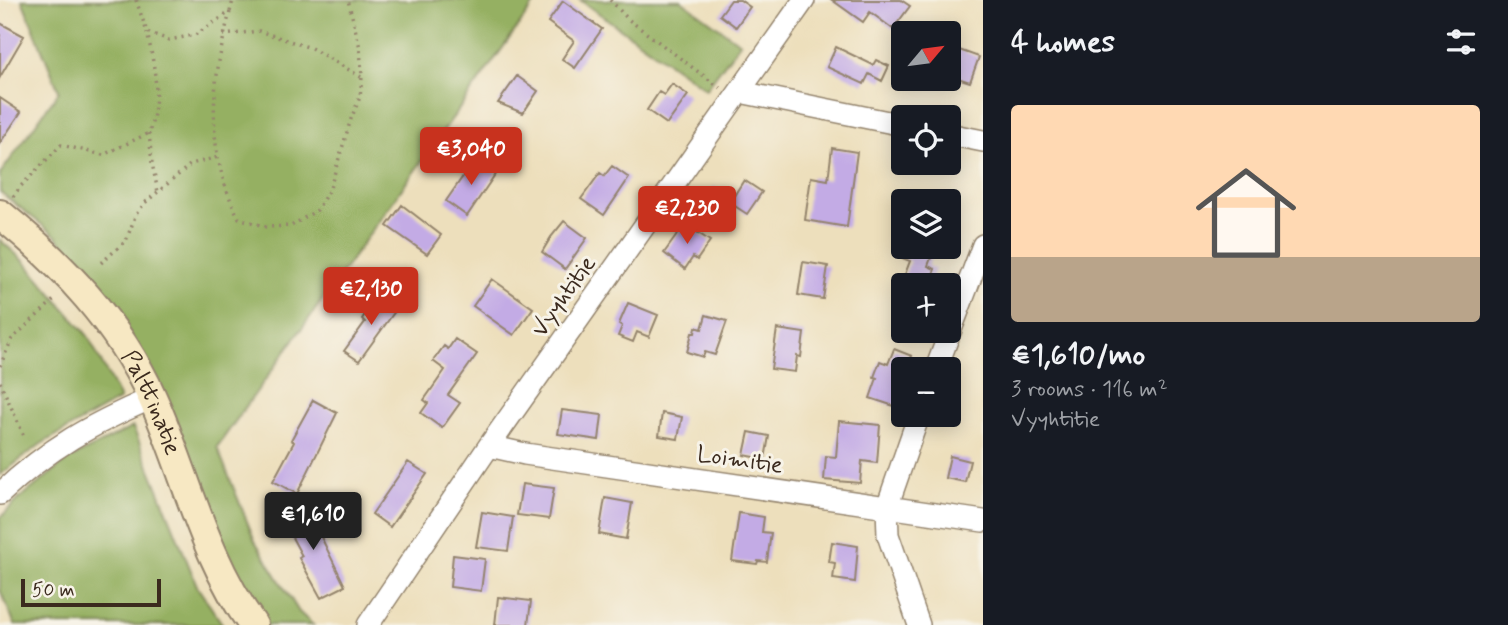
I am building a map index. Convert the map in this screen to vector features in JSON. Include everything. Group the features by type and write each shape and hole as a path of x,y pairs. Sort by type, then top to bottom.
{"street":[{"name":"Vyyhtitie","path":"368,625 730,90 803,0"},
{"path":"730,90 891,123"},
{"path":"961,137 983,141"},
{"name":"Palttinatie","path":"1,214 42,249 89,297 113,327 152,398 221,571 253,625"},
{"path":"941,357 983,245"},
{"path":"0,494 29,467 81,431 152,398"},
{"path":"915,427 887,507 888,536 919,625"},
{"name":"Loimitie","path":"489,446 538,456 983,520"}],"path":[{"path":"136,0 147,32 156,74 156,112 149,133 158,192"},
{"path":"233,0 217,64 214,136 226,192 239,218 266,227 291,226 317,210 330,188 360,97 362,77 360,48 348,0"},
{"path":"610,0 629,20 730,90"},
{"path":"147,32 169,40 195,35 230,12"},
{"path":"223,35 259,31 311,48 362,77"},
{"path":"1,214 21,186 61,145 103,155 149,133"},
{"path":"102,263 126,241 136,214 145,202 191,164 218,157"},
{"path":"0,366 12,339 54,300"},
{"path":"0,382 24,436"}],"green space":[{"path":"22,0 537,0 217,447 255,541 299,612 313,625 267,625 228,568 143,357 98,286 55,235 0,192 0,174 59,91"},
{"path":"580,0 681,0 740,43 706,89"},
{"path":"0,240 24,261 88,336 120,399 41,444 0,475"},
{"path":"133,427 198,588 223,625 15,625 0,590 0,518 20,498 69,459"}],"building":[{"path":"731,0 740,0 750,7 736,27 720,15"},
{"path":"832,0 901,0 910,6 899,21 891,21 891,28 870,12 863,22"},
{"path":"563,1 602,29 575,68 562,59 574,41 548,22"},
{"path":"0,23 24,36 0,77"},
{"path":"836,47 873,65 876,60 889,66 882,81 869,74 864,84 827,67"},
{"path":"961,51 979,57 970,82 961,79"},
{"path":"517,76 538,91 523,113 498,103"},
{"path":"672,84 688,95 667,124 647,110 659,92 664,95"},
{"path":"0,98 21,112 0,143"},
{"path":"832,148 857,152 847,227 805,220 811,177 828,180"},
{"path":"475,159 496,173 467,216 446,201"},
{"path":"612,166 629,178 604,215 581,199 600,173 604,176"},
{"path":"744,180 762,192 747,214 730,203 724,212 706,200 714,187 732,199"},
{"path":"402,205 441,235 427,254 387,226"},
{"path":"564,221 587,238 565,269 542,252"},
{"path":"685,224 710,241 697,260 693,257 685,269 664,253"},
{"path":"905,259 931,259 928,266 935,269 934,273 906,273 910,261"},
{"path":"803,262 828,266 823,299 798,295"},
{"path":"492,279 533,308 514,335 473,306"},
{"path":"379,294 398,307 359,361 344,351 365,322 362,319"},
{"path":"628,303 658,315 649,337 637,332 633,342 618,336 622,326 619,324"},
{"path":"706,315 727,321 715,355 705,352 703,357 687,352 692,333 695,333 696,327 702,329"},
{"path":"777,329 804,333 801,357 797,356 795,372 771,369"},
{"path":"455,339 477,354 448,395 460,403 442,428 421,413 428,403 424,400 445,370 433,361 444,346 448,349"},
{"path":"894,349 912,356 891,357 891,405 870,398 880,361 888,364"},
{"path":"313,400 337,413 297,494 273,481"},
{"path":"562,410 602,415 599,440 558,434"},
{"path":"662,413 682,417 678,439 659,436"},
{"path":"839,421 880,425 877,463 862,461 860,483 824,480 826,456 836,457"},
{"path":"749,432 769,436 765,459 744,455"},
{"path":"950,456 970,461 965,482 945,478"},
{"path":"408,462 427,474 390,527 372,514"},
{"path":"522,484 554,488 549,519 517,515"},
{"path":"605,498 632,503 626,539 599,534"},
{"path":"305,504 345,586 321,598 281,517"},
{"path":"482,512 513,517 508,551 476,547"},
{"path":"739,513 764,517 762,532 771,533 767,562 758,561 757,564 732,561"},
{"path":"832,542 858,546 855,582 833,579 835,563 829,562"},
{"path":"453,555 485,559 481,591 450,587"},
{"path":"498,597 531,601 528,625 495,625"}]}
